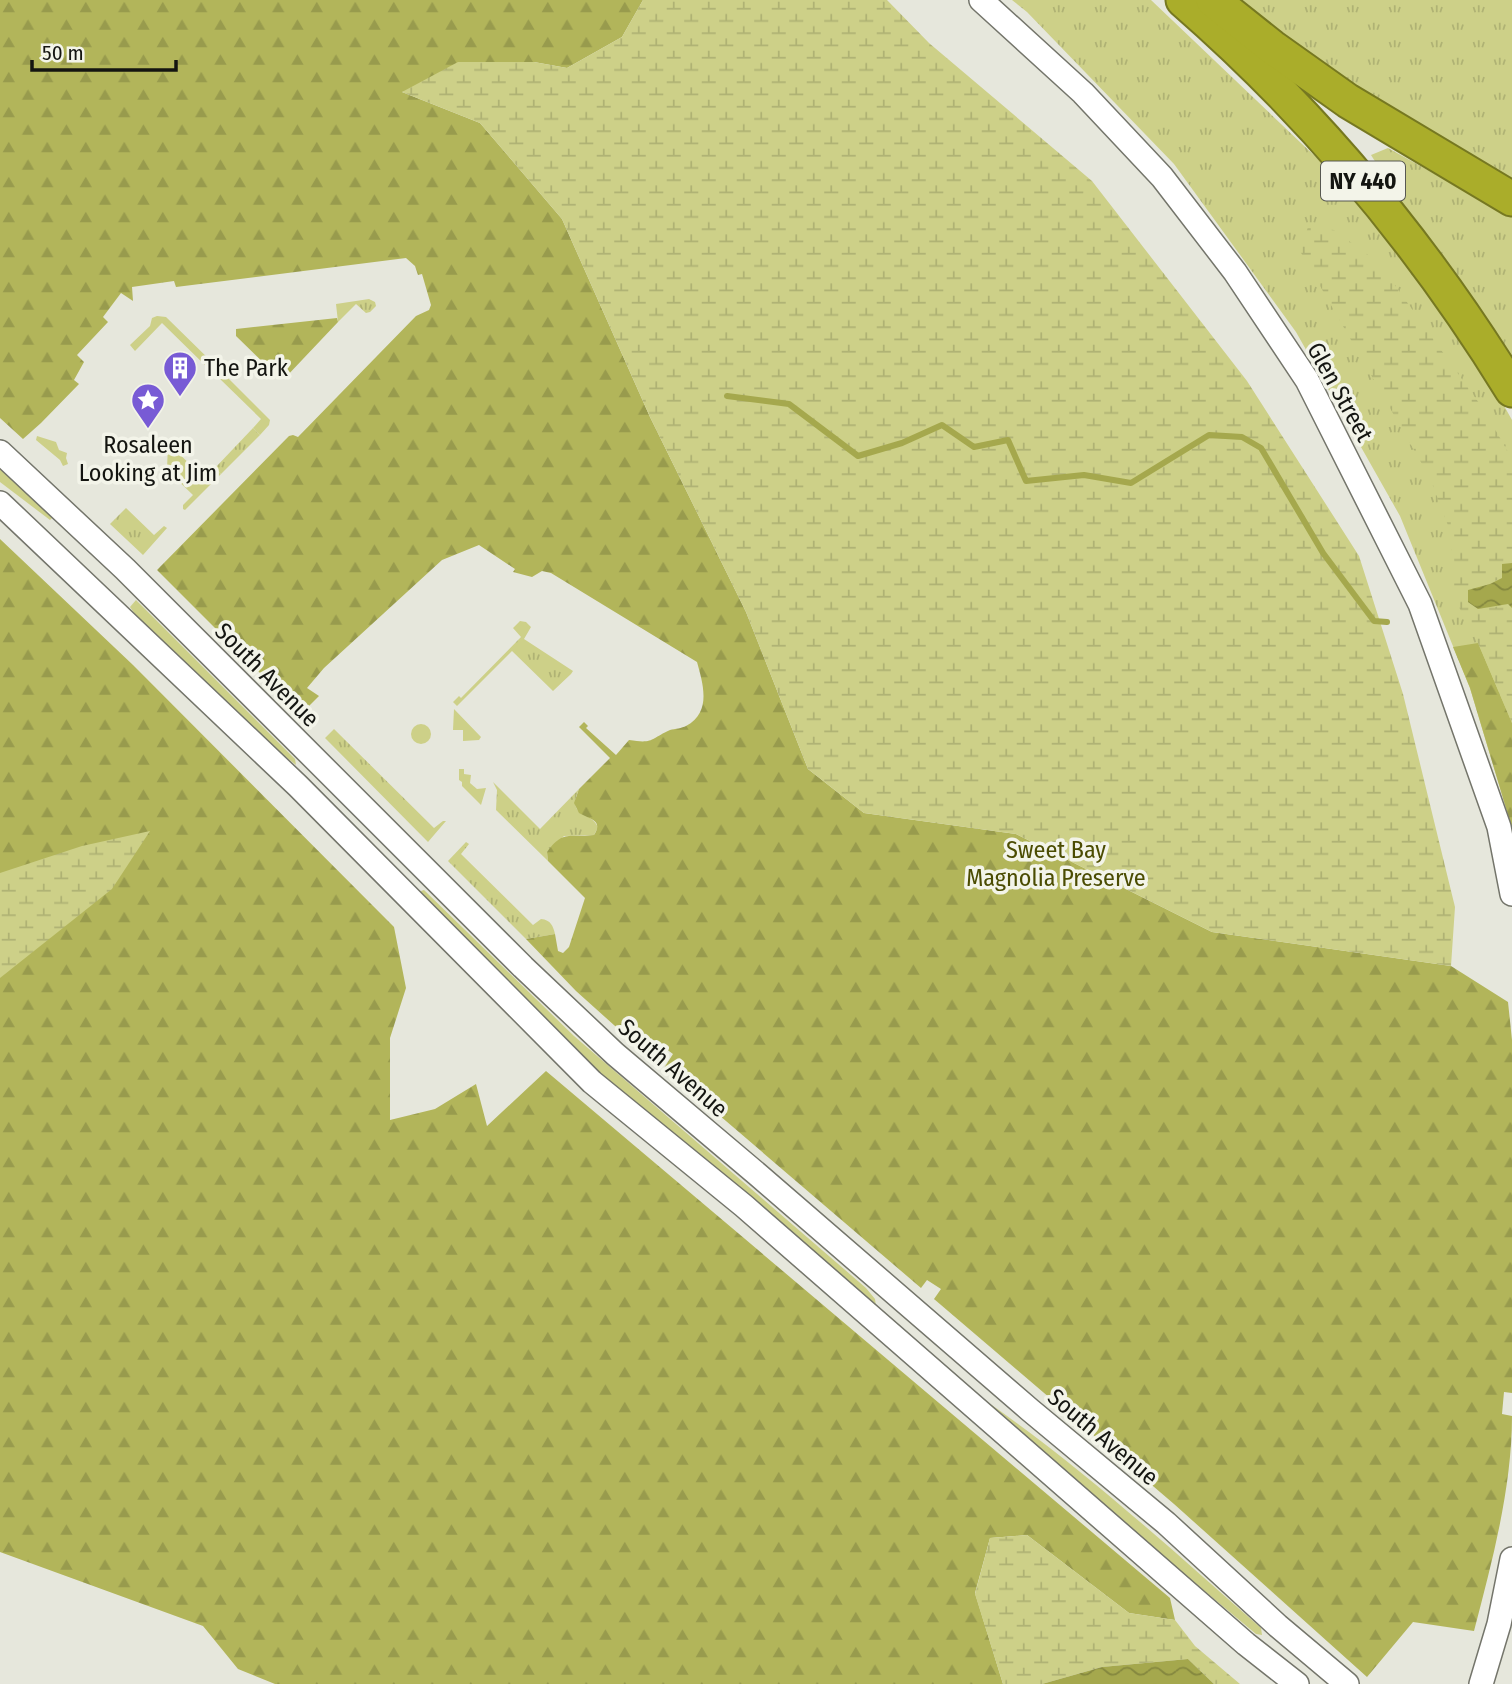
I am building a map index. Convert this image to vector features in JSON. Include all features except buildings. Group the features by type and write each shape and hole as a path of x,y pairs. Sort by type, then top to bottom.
{"highway":[{"name":"NY 440","path":"1183,0 1256,67 1338,152 1433,271 1512,390"},
{"path":"1213,0 1272,47 1348,101 1512,199"}],"street":[{"name":"Glen Street","path":"981,0 1083,93 1162,177 1235,272 1307,380 1420,604 1499,827 1512,894"},
{"name":"South Avenue","path":"0,452 131,576 523,967 615,1054 1030,1410 1166,1523 1278,1626 1347,1684"},
{"path":"0,503 298,786 592,1082 744,1206 1246,1644 1297,1684"},
{"path":"1481,1684 1499,1624 1512,1559"}],"green space":[{"name":"Sweet Bay Magnolia Preserve","path":"0,0 643,0 622,37 567,68 534,62 402,92 480,123 562,219 650,417 746,612 808,769 864,813 1016,834 1212,932 1451,966 1508,1002 1512,1040 1512,1393 1504,1392 1502,1414 1512,1416 1511,1443 1500,1525 1474,1631 1413,1622 1367,1677 1174,1504 934,1299 941,1289 927,1280 921,1288 664,1068 673,1054 654,1040 644,1052 576,991 526,939 555,934 558,951 563,953 569,947 585,898 548,861 547,852 563,837 594,835 597,830 596,823 579,813 574,803 579,789 610,758 579,727 584,722 588,726 586,728 616,755 629,740 648,741 670,730 686,726 700,713 702,705 703,688 697,662 551,573 542,571 532,577 513,572 515,569 479,545 442,560 324,668 307,688 319,696 301,714 157,570 289,436 298,437 416,316 429,310 431,305 422,274 418,275 415,266 406,258 176,287 174,281 132,287 133,301 121,293 103,317 108,322 77,355 84,362 74,380 79,384 41,423 23,439 0,418"},
{"path":"643,0 887,0 929,43 1092,181 1247,381 1359,556 1403,694 1455,907 1451,966 1212,932 1016,834 864,813 808,769 746,612 650,417 562,219 480,123 402,92 458,62 534,62 567,68 622,37"},
{"path":"1012,0 1151,0 1363,202 1470,345 1512,420 1512,828 1470,688 1400,516 1296,332 1174,164 1027,12"},
{"path":"1232,0 1512,0 1512,184 1359,94"},
{"path":"1388,148 1512,217 1512,363 1407,212 1371,155"},
{"path":"1308,227 1334,230 1379,263 1484,410 1512,459 1512,563 1502,564 1503,578 1468,591 1468,602 1495,607 1508,604 1512,608 1512,723 1478,643 1451,592 1452,536 1430,478 1300,251"},
{"path":"369,299 375,302 376,306 370,312 366,313 356,304 338,322 336,304"},
{"path":"166,317 216,366 211,371 162,323 135,351 130,345 150,326 152,318"},
{"path":"337,318 338,322 285,378 282,375 279,378 236,336 236,329"},
{"path":"224,374 270,420 260,435 253,428 261,419 219,378"},
{"path":"253,428 260,435 221,474 215,468"},
{"path":"37,436 56,442 59,450 67,453 68,464 63,466 60,460 36,440"},
{"path":"168,443 204,478 215,468 221,474 185,510 183,505 193,495 167,470"},
{"path":"0,466 53,517 50,520 0,482"},
{"path":"126,508 154,535 164,526 167,528 143,555 110,524"},
{"path":"0,539 133,665 394,927 406,988 390,1038 390,1120 435,1109 476,1084 487,1126 546,1071 1170,1598 1175,1620 1129,1613 1027,1535 990,1538 975,1593 1003,1684 275,1684 238,1669 203,1626 0,1552"},
{"path":"136,600 295,759 296,765 258,735 142,624 130,607"},
{"path":"520,621 531,627 524,639 573,671 571,674 553,691 512,651 457,706 453,702 459,696 461,698 521,637 513,628"},
{"path":"1478,643 1512,723 1512,828 1470,688 1453,647"},
{"path":"454,709 481,737 479,740 463,741 463,730 453,730"},
{"path":"421,724 428,727 431,734 428,741 421,744 414,741 411,734 414,727"},
{"path":"334,729 434,828 446,821 428,842 325,738"},
{"path":"459,769 464,769 464,774 471,775 470,783 477,789 486,788 481,805 462,786"},
{"path":"493,782 540,829 579,789 575,805 577,809 598,827 594,835 564,836 547,852 548,861 496,810 497,790"},
{"path":"150,831 112,889 0,978 0,873 82,846"},
{"path":"466,842 469,844 461,854 533,925 541,919 547,921 555,934 526,939 448,861"},
{"path":"424,890 574,1036 866,1288 875,1299 876,1306 869,1306 592,1067 420,896"},
{"path":"983,1399 1056,1452 1125,1509 1261,1628 1262,1635 1256,1634 1110,1512 1109,1508 981,1402"},
{"path":"1027,1535 1129,1613 1175,1620 1195,1646 1240,1684 1214,1684 1188,1659 1102,1667 1042,1684 1003,1684 975,1594 990,1538"}],"water":[{"path":"1512,563 1512,608 1508,604 1478,609 1468,602 1468,590 1502,578 1502,564"},
{"path":"1188,1659 1214,1684 1042,1684 1102,1667"}],"waterway":[{"path":"727,396 789,404 858,456 902,443 942,425 974,447 1008,440 1026,481 1084,475 1131,483 1209,435 1242,437 1261,448 1323,553 1374,621 1387,622"}],"place":[{"name":"The Park","path":"180,398"},
{"name":"Rosaleen Looking at Jim","path":"148,430"}]}
